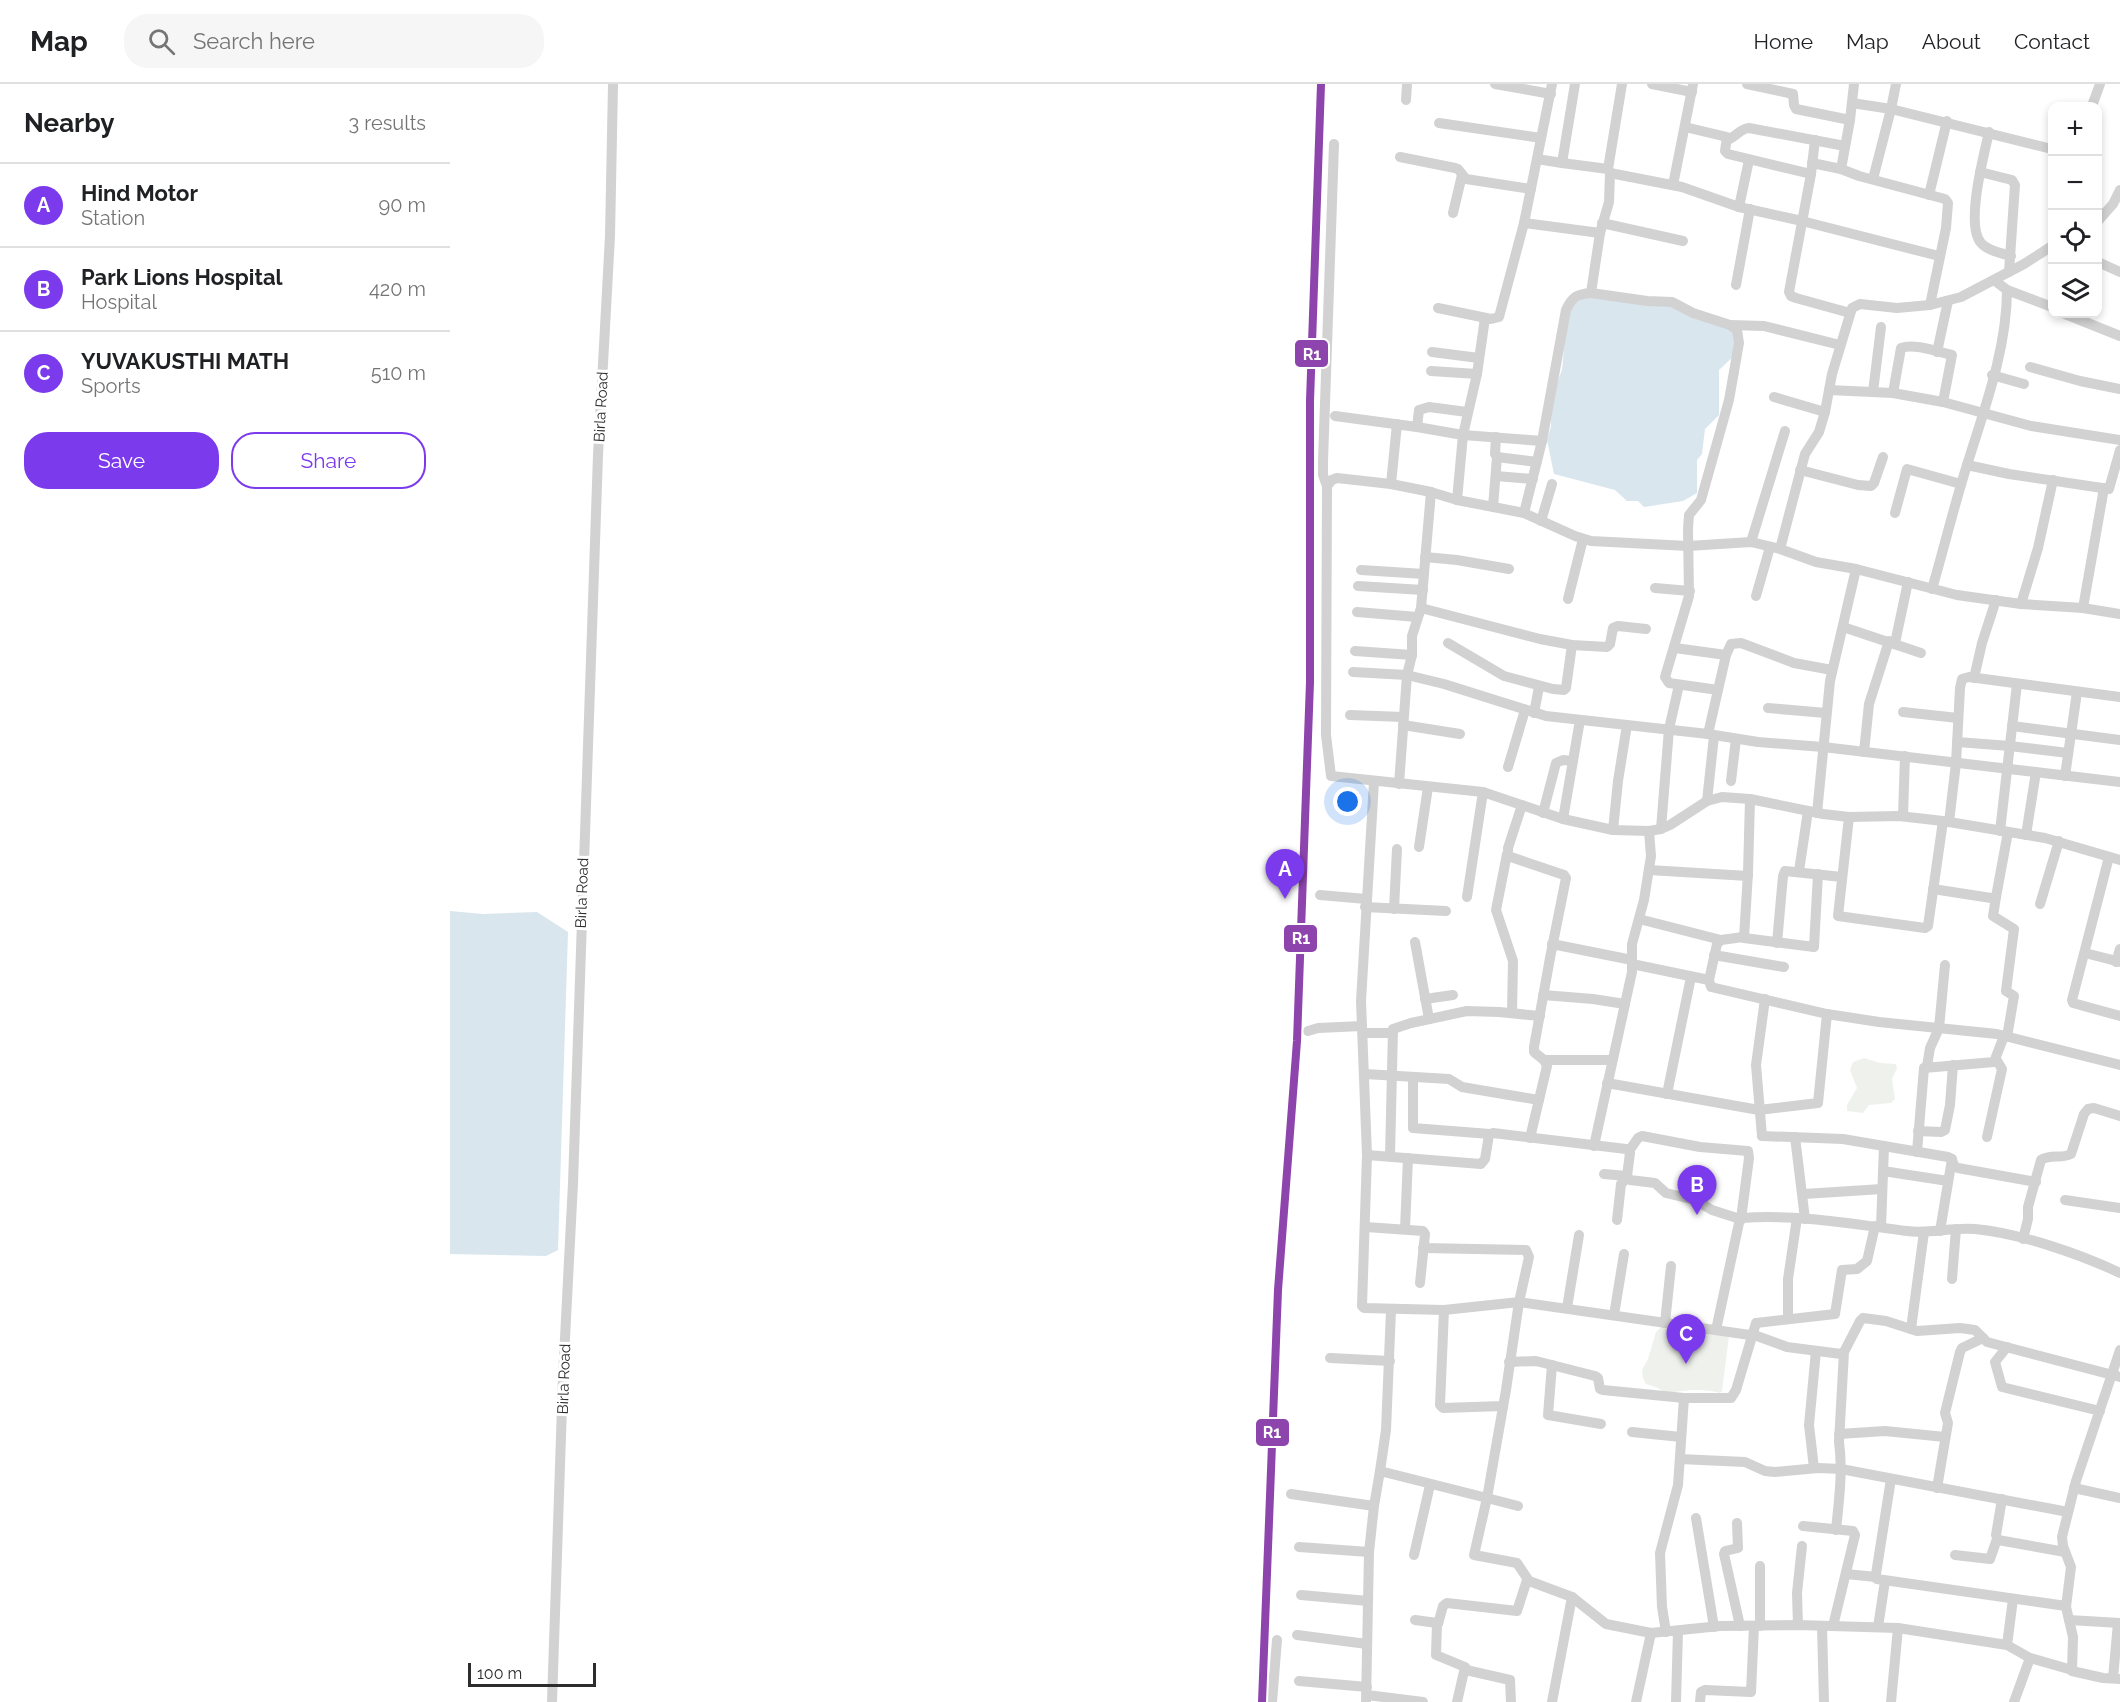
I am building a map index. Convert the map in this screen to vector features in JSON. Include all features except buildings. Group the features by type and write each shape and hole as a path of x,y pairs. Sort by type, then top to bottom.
{"street":[{"name":"Birla Road","path":"552,1702 563,1377 573,1183 598,456 610,236 613,84"},
{"path":"1406,100 1407,84"},
{"path":"1438,308 1485,318 1498,317 1524,223 1551,89 1495,84"},
{"path":"1562,163 1575,84"},
{"path":"1591,292 1601,228 1609,202 1609,171 1622,84"},
{"path":"1652,84 1692,88 1673,185"},
{"path":"1747,84 1793,94 1796,109 1850,120"},
{"path":"1841,168 1854,84"},
{"path":"1873,179 1896,84"},
{"path":"2093,102 2100,84"},
{"path":"1852,103 1947,121 2048,148"},
{"path":"1929,195 1947,121"},
{"path":"1439,123 1541,138"},
{"path":"1685,126 1723,135 1727,140 1726,153 1749,160 1811,169 1841,168 1944,199 1948,203 1946,228 1930,305"},
{"path":"1727,140 1736,137 1746,128 1845,146"},
{"path":"1989,132 1976,195 1976,231 1980,242 1989,249 2011,256"},
{"path":"1815,140 1789,287 1791,296 1850,313"},
{"path":"1334,144 1323,461 1323,475 1327,486 1326,723 1330,775 1334,778 1484,792 1563,819 1613,830 1661,829 1707,801 1719,797 1749,799 1849,817 1903,816 2060,841 2115,858 2072,1003 2120,1016"},
{"path":"1400,157 1458,169 1466,179 1532,189"},
{"path":"1537,159 1673,185 1745,208 1939,256"},
{"path":"1736,285 1749,160"},
{"path":"1980,172 2012,180 2015,185 2009,272"},
{"path":"1453,213 1462,175"},
{"path":"2102,217 2116,205 2120,190"},
{"path":"1524,223 1601,228 1683,241"},
{"path":"1756,596 1775,548 1807,449 1817,437 1826,412 1832,374 1850,313 1855,305 1897,308 1948,301 1994,280 2048,248"},
{"path":"2102,264 2120,272"},
{"path":"1994,280 2007,290 2048,305"},
{"path":"1932,589 1983,413 2007,312 2007,290"},
{"path":"1524,513 1542,441 1566,310 1574,296 1591,292 1647,301 1672,302 1693,313 1730,325 1764,326 1840,345"},
{"path":"1937,352 1948,301"},
{"path":"1457,500 1463,435 1478,374 1485,318"},
{"path":"2075,318 2120,336"},
{"path":"1718,690 1679,685 1666,680 1690,591 1689,515 1701,500 1729,400 1739,343 1737,330 1730,325"},
{"path":"1873,392 1881,327"},
{"path":"1893,393 1901,348 1906,346 1953,355 1943,402"},
{"path":"1432,352 1479,358"},
{"path":"2030,367 2080,381 2120,388"},
{"path":"1431,371 1478,374"},
{"path":"1992,375 2024,384"},
{"path":"1829,390 1893,393 1943,402 2031,426 2120,440"},
{"path":"1774,397 1826,412"},
{"path":"1417,427 1419,410 1425,407 1467,412"},
{"path":"1335,416 1463,435 1542,441"},
{"path":"1391,484 1397,424"},
{"path":"1751,542 1785,431"},
{"path":"1493,507 1497,457 1496,437"},
{"path":"2083,608 2120,450"},
{"path":"1497,457 1537,462"},
{"path":"1800,470 1858,485 1871,486 1883,457"},
{"path":"1967,465 2111,490"},
{"path":"1895,513 1907,469 1961,484"},
{"path":"1496,476 1533,479"},
{"path":"1327,486 1337,478 1391,484 1431,492 1457,500 1524,513 1583,539 1598,542 1688,546 1751,542 1816,562 1856,569 1932,589 2021,604 2083,608 2120,614"},
{"path":"2021,604 2038,548 2053,480"},
{"path":"1541,521 1552,484"},
{"path":"1399,784 1407,675 1412,654 1412,636 1423,590 1431,492"},
{"path":"1568,599 1583,539"},
{"path":"1425,556 1509,569"},
{"path":"1799,871 1823,747 1832,670 1856,569"},
{"path":"1361,570 1424,574"},
{"path":"1864,752 1869,704 1892,642 1908,582"},
{"path":"1358,586 1423,590"},
{"path":"1655,588 1690,591"},
{"path":"1974,678 1982,643 1996,600"},
{"path":"1357,612 1419,612 1572,645 1607,647 1615,627 1646,629"},
{"path":"1843,627 1921,652"},
{"path":"1448,643 1504,676 1539,687 1565,689 1572,645"},
{"path":"1707,801 1711,735 1718,690 1726,655 1731,644 1741,643 1794,663 1832,670"},
{"path":"1675,648 1726,655"},
{"path":"1355,651 1412,654"},
{"path":"1353,672 1407,675 1444,684 1546,716 2120,782"},
{"path":"1849,817 1837,914 1840,917 1926,928 1956,763 1961,682 1965,678 1974,678 2120,697"},
{"path":"1927,1066 1991,1063 1996,1059 2006,1036 2014,996 2006,991 2014,929 1993,916 2004,831 2007,769 2017,684"},
{"path":"1661,829 1669,729 1679,685"},
{"path":"1508,767 1539,687"},
{"path":"2065,776 2077,692"},
{"path":"1768,708 1826,713"},
{"path":"1904,712 1958,718"},
{"path":"1350,715 1403,721 1460,734"},
{"path":"1563,819 1580,720"},
{"path":"1613,830 1627,725"},
{"path":"2012,726 2120,740"},
{"path":"1731,781 1736,739"},
{"path":"1957,742 2068,753"},
{"path":"1903,816 1905,756"},
{"path":"1543,813 1556,763 1563,760 1573,761"},
{"path":"2026,834 2036,772"},
{"path":"1374,782 1361,1001 1367,1155 1362,1306 1391,1310 1444,1310 1519,1302 1753,1335 1783,1346 1841,1354 1844,1352"},
{"path":"1419,847 1428,787"},
{"path":"1467,897 1484,792"},
{"path":"1743,937 1748,876 1749,799"},
{"path":"1512,1013 1513,961 1496,910 1507,854 1522,805"},
{"path":"1594,1146 1625,1004 1632,962 1632,944 1649,870 1651,856 1649,831"},
{"path":"2040,904 2060,841"},
{"path":"1394,909 1397,849"},
{"path":"1507,854 1566,876 1534,1050 1547,1066 1530,1138"},
{"path":"1649,870 1748,876"},
{"path":"1777,943 1783,874 1788,870 1842,877"},
{"path":"1639,919 1721,940 1743,937 1812,948 1816,946 1818,874"},
{"path":"1933,889 1996,897"},
{"path":"1320,895 1394,909 1446,911"},
{"path":"1721,940 1717,944 1708,980 1710,987 1715,989 1827,1014 2006,1036 2120,1065"},
{"path":"1415,942 1429,1019"},
{"path":"1552,944 1708,980"},
{"path":"2085,953 2118,962 2120,949"},
{"path":"1714,955 1784,968"},
{"path":"1917,1152 1922,1074 1927,1066 1930,1048 1939,1028 1945,965"},
{"path":"1668,1094 1691,977"},
{"path":"1425,999 1453,995"},
{"path":"1543,995 1625,1004"},
{"path":"1765,999 1756,1065 1762,1136 1843,1139 1952,1159"},
{"path":"1390,1156 1392,1033 1395,1027 1472,1011 1540,1016"},
{"path":"1607,1083 1759,1110 1814,1104 1819,1101 1827,1014"},
{"path":"1308,1031 1318,1028 1392,1033"},
{"path":"1987,1137 2002,1069 1996,1059"},
{"path":"1544,1060 1612,1060"},
{"path":"1918,1131 1941,1132 1945,1130 1950,1105 1953,1065"},
{"path":"1365,1074 1449,1080 1462,1087 1539,1100"},
{"path":"1413,1077 1414,1128 1530,1138 1629,1150"},
{"path":"2023,1239 2028,1219 2028,1207 2043,1158 2071,1154 2084,1114 2088,1109 2094,1108 2120,1116"},
{"path":"1367,1155 1483,1164 1490,1134"},
{"path":"1617,1220 1621,1184 1627,1177 1629,1150 1638,1138 1642,1136 1700,1147 1748,1150 1749,1158 1740,1219 1716,1330"},
{"path":"1788,1319 1788,1279 1801,1219 1803,1194 1795,1137"},
{"path":"1509,1362 1531,1361 1597,1377 1601,1390 1684,1398 1731,1398 1736,1390 1757,1322 1828,1316 1836,1313 1842,1270 1857,1269 1867,1261 1878,1227 1884,1146"},
{"path":"1405,1229 1408,1158"},
{"path":"1952,1159 1954,1166 1958,1168 2036,1182"},
{"path":"1940,1231 1952,1159"},
{"path":"1883,1171 1948,1181"},
{"path":"1604,1174 1627,1177 1633,1182 1655,1183 1666,1193 1695,1200 1712,1210 1740,1219 1801,1219 1924,1232 1956,1229 1994,1231 2047,1245 2120,1273"},
{"path":"1803,1194 1882,1189"},
{"path":"2065,1200 2120,1208"},
{"path":"1366,1227 1423,1231 1425,1234 1420,1283"},
{"path":"1952,1279 1956,1229"},
{"path":"1911,1329 1924,1232"},
{"path":"1567,1308 1579,1235"},
{"path":"1423,1248 1526,1250 1529,1257 1519,1302 1487,1498 1473,1554 1517,1563 1527,1580 1572,1598 1606,1624 1651,1633 1740,1626 1899,1628 2007,1645 2030,1658 2072,1670 2074,1673 2117,1678 2119,1623 2068,1620"},
{"path":"1614,1315 1624,1254"},
{"path":"1665,1323 1671,1266"},
{"path":"1367,1695 1369,1552 1386,1430 1391,1310"},
{"path":"1444,1310 1440,1405 1443,1408 1503,1406"},
{"path":"1836,1530 1841,1468 1839,1434 1844,1352 1862,1319 1886,1321 1921,1331 1964,1328 1977,1331 1986,1341 2116,1375"},
{"path":"1937,1488 1948,1423 1945,1413 1960,1352 1962,1348 1983,1338"},
{"path":"2007,1347 1995,1362 2002,1387 2100,1411"},
{"path":"2072,1670 2073,1636 2066,1606 2071,1567 2062,1537 2074,1488 2100,1411 2116,1375 2120,1350"},
{"path":"1814,1468 1809,1425 1816,1351"},
{"path":"1330,1358 1390,1361"},
{"path":"1552,1365 1548,1415 1601,1424"},
{"path":"1666,1632 1662,1607 1660,1553 1678,1485 1684,1398"},
{"path":"1839,1434 1885,1431 1945,1437"},
{"path":"1632,1432 1681,1437"},
{"path":"1680,1458 1744,1462 1770,1472 1841,1468 2068,1512"},
{"path":"1380,1471 1518,1506"},
{"path":"1878,1627 1880,1579 1891,1479"},
{"path":"1414,1555 1431,1485"},
{"path":"2074,1488 2120,1498"},
{"path":"1291,1494 1374,1506"},
{"path":"1955,1555 1990,1559 1997,1539 2002,1499"},
{"path":"1696,1518 1714,1627"},
{"path":"1737,1523 1738,1548 1725,1551 1724,1554 1740,1626"},
{"path":"1803,1526 1853,1531 1855,1536 1846,1574 1828,1626 1824,1702"},
{"path":"1997,1539 2003,1542 2065,1552"},
{"path":"1798,1625 1797,1593 1802,1546"},
{"path":"1299,1547 1369,1552"},
{"path":"1700,1702 1701,1692 1705,1690 1750,1692 1760,1566"},
{"path":"1846,1574 2066,1606"},
{"path":"1457,1702 1466,1670 1464,1665 1436,1655 1438,1624 1443,1606 1447,1603 1517,1611 1527,1580"},
{"path":"1301,1595 1368,1601"},
{"path":"1552,1702 1572,1598"},
{"path":"2007,1645 2013,1599"},
{"path":"1415,1620 1438,1624"},
{"path":"1890,1702 1899,1628"},
{"path":"1676,1702 1678,1631"},
{"path":"1636,1702 1651,1633"},
{"path":"1298,1635 1367,1644"},
{"path":"1272,1702 1276,1640"},
{"path":"2014,1702 2030,1658"},
{"path":"1466,1670 1510,1680 1511,1702 1516,1702"},
{"path":"1299,1681 1367,1695 1423,1702"}],"shaded area":[{"path":"1587,295 1662,304 1680,309 1710,323 1733,328 1736,354 1719,370 1719,415 1705,429 1702,454 1697,460 1697,493 1683,501 1644,507 1638,501 1627,501 1615,490 1554,474 1547,440 1551,426 1551,398 1562,370 1568,309"},
{"path":"450,911 483,914 537,912 568,932 558,1250 546,1256 450,1254"},
{"path":"1864,1058 1880,1063 1896,1064 1897,1068 1892,1079 1895,1099 1891,1103 1869,1105 1863,1113 1847,1111 1847,1105 1857,1088 1850,1070 1853,1062"},
{"path":"1662,1326 1729,1336 1720,1393 1693,1390 1666,1394 1646,1384 1642,1370 1648,1359 1656,1332"}],"transit line":[{"name":"R1","path":"1262,1702 1278,1290 1297,1041 1310,682 1310,401 1321,84"}],"place":[{"name":"Hind Motor","path":"1285,899"},
{"name":"Park Lions Hospital","path":"1697,1215"},
{"name":"YUVAKUSTHI MATH","path":"1686,1364"}]}
